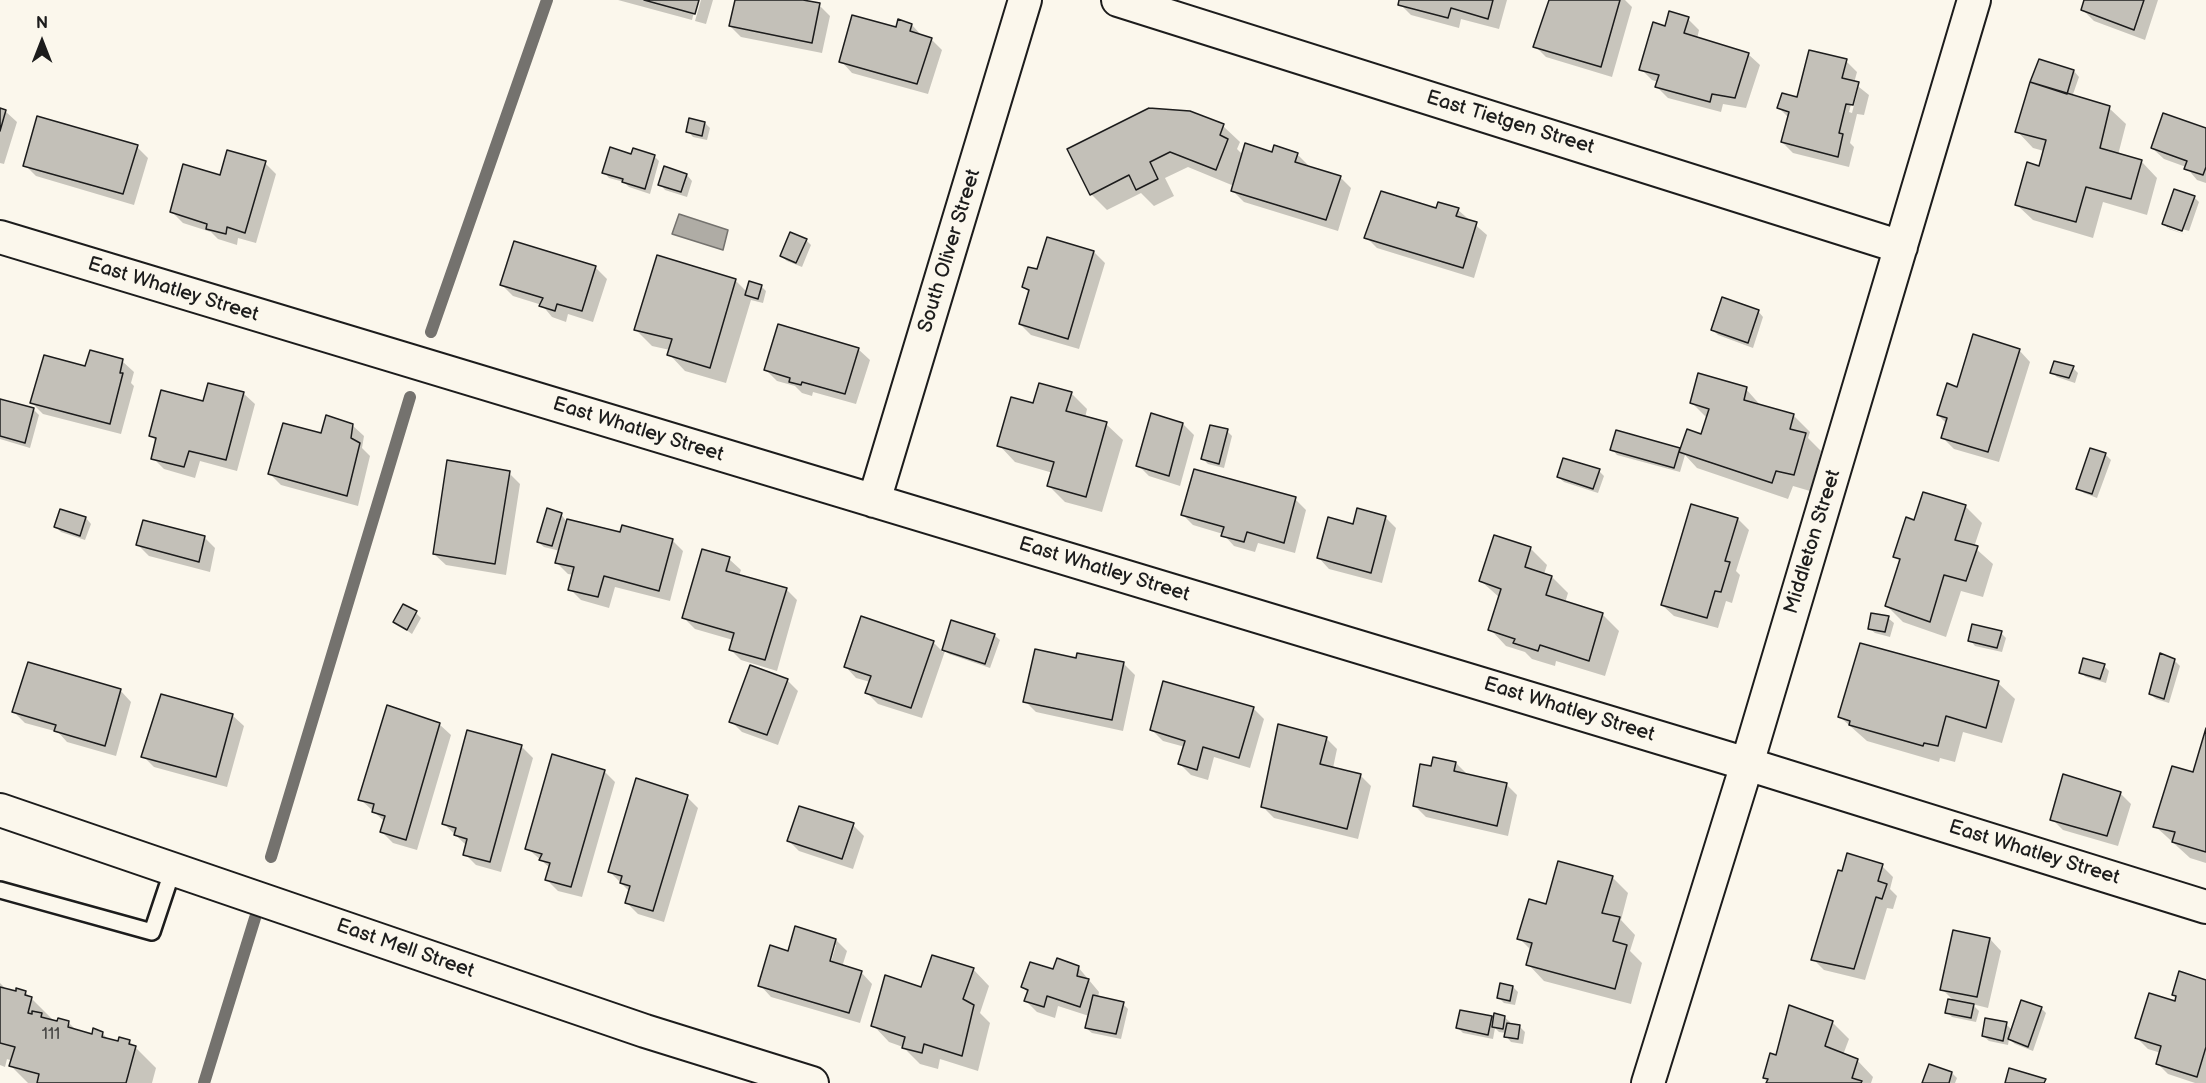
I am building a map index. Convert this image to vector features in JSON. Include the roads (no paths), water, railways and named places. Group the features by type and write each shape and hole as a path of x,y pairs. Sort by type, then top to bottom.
{"street":[{"name":"South Oliver Street","path":"874,501 1025,0"},
{"name":"East Tietgen Street","path":"1118,0 1901,247"},
{"name":"Middleton Street","path":"1648,1083 1747,764 1974,0"},
{"name":"East Whatley Street","path":"0,237 1747,764 2206,908"},
{"name":"East Mell Street","path":"0,810 645,1031 812,1083"}],"lane":[{"path":"0,890 152,932 173,869"}],"waterway":[{"path":"431,332 547,0"},
{"path":"271,857 410,397"},
{"path":"204,1083 255,918"}]}
